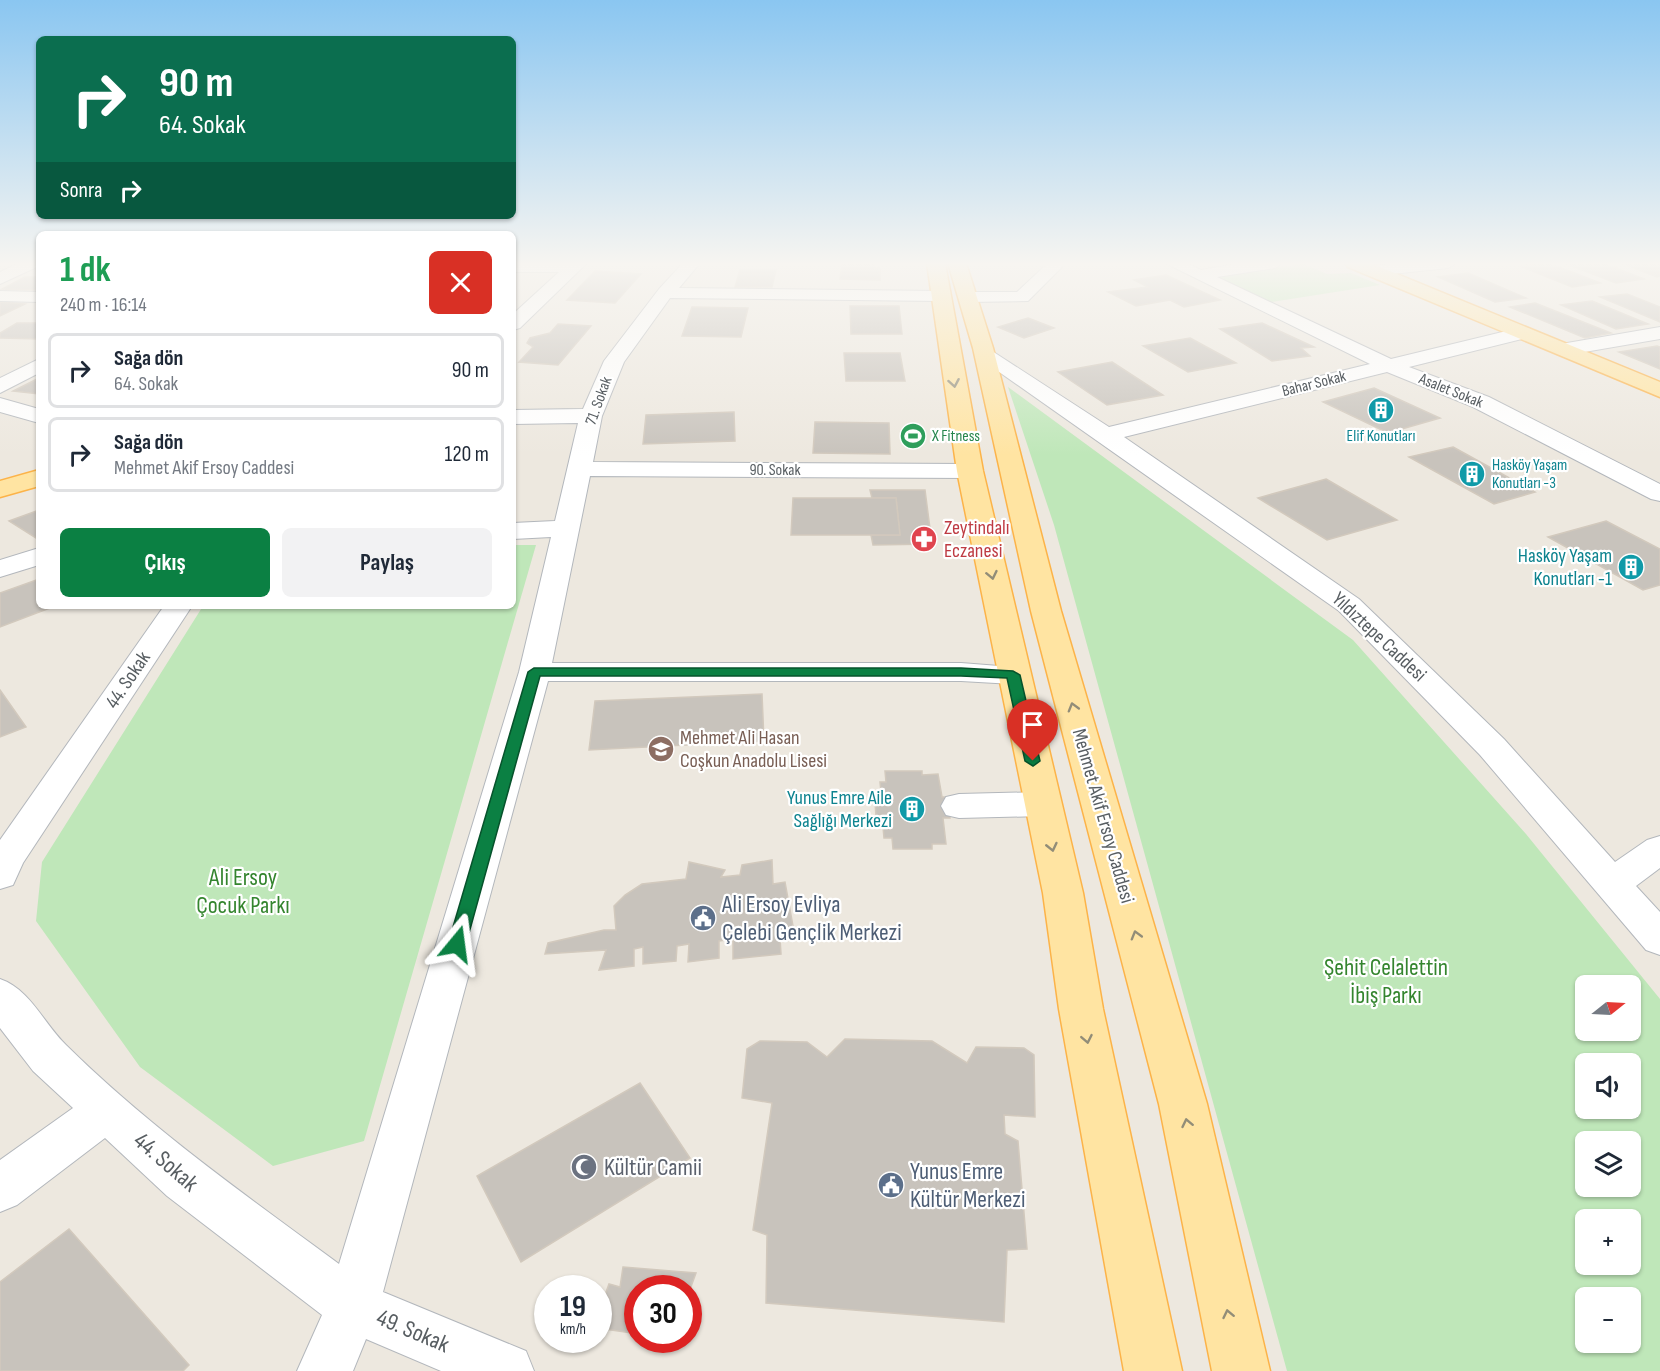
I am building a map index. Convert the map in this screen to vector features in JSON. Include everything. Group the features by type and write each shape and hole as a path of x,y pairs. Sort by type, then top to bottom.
{"main road":[{"path":"956,327 970,471 1013,675 1063,893 1081,1009 1153,1371"},
{"name":"Mehmet Akif Ersoy Caddesi","path":"972,327 985,355 1046,611 1184,1104 1241,1371"},
{"path":"1508,327 1567,349 1660,390"},
{"path":"0,489 36,479"}],"street":[{"name":"71. Sokak","path":"325,1371 353,1306 534,672 591,416 614,361 640,327"},
{"name":"Asalet Sokak","path":"1308,327 1389,366 1481,402 1660,494"},
{"name":"Bahar Sokak","path":"1106,435 1523,333"},
{"path":"1567,349 1660,333"},
{"name":"Yıldıztepe Caddesi","path":"985,355 1106,435 1349,605 1492,747 1660,939"},
{"path":"0,387 36,367"},
{"path":"0,405 36,415"},
{"path":"516,417 591,416"},
{"name":"90. Sokak","path":"580,469 970,471"},
{"path":"516,531 566,528"},
{"path":"0,569 36,557"},
{"name":"44. Sokak","path":"0,875 5,861 176,609"},
{"path":"534,672 961,672 1013,675"},
{"path":"959,806 1042,804"},
{"path":"1612,884 1660,849"},
{"name":"44. Sokak","path":"0,996 49,1058 184,1180 353,1306"},
{"path":"0,1189 106,1110"},
{"name":"49. Sokak","path":"353,1306 506,1371"}],"green space":[{"name":"Şehit Celalettin İbiş Parkı","path":"1008,387 1353,640 1526,834 1641,975 1575,975 1575,1041 1641,1041 1641,976 1660,999 1660,1371 1287,1371 1054,525"},
{"name":"Ali Ersoy Çocuk Parkı","path":"516,545 536,545 364,1141 273,1166 140,1067 36,921 42,862 201,609 516,609"}],"building":[{"path":"10,327 36,327 36,339 0,338 0,333"},
{"path":"555,327 590,327 558,365 519,362 533,347 527,343 530,338 550,333"},
{"path":"685,327 743,327 741,337 682,336"},
{"path":"851,327 901,327 902,334 851,334"},
{"path":"998,327 1051,327 1054,328 1024,338"},
{"path":"1271,327 1314,347 1301,348 1310,356 1272,361 1220,329"},
{"path":"1558,327 1596,327 1611,333 1585,338"},
{"path":"1190,338 1236,363 1188,372 1143,346"},
{"path":"1660,347 1660,369 1619,352"},
{"path":"844,353 900,353 905,381 846,381"},
{"path":"1112,362 1163,395 1107,405 1058,372"},
{"path":"36,380 36,394 13,391"},
{"name":"Elif Konutları","path":"1374,388 1440,418 1388,433 1323,402"},
{"path":"734,412 735,441 643,444 646,415"},
{"path":"815,422 889,423 890,454 813,453"},
{"name":"Hasköy Yaşam Konutları -3","path":"1453,447 1535,492 1494,504 1409,457"},
{"path":"1326,479 1397,520 1327,540 1258,498"},
{"path":"870,490 925,490 932,544 873,545 871,535 900,535 896,498 872,498"},
{"path":"793,498 896,498 900,535 791,535"},
{"path":"36,511 36,538 9,521"},
{"name":"Hasköy Yaşam Konutları -1","path":"1606,521 1660,549 1660,585 1643,590 1548,537"},
{"path":"36,580 36,609 47,609 0,627 0,593"},
{"path":"0,690 26,727 0,737"},
{"path":"762,694 764,741 589,750 595,701"},
{"name":"Yunus Emre Aile Sağlığı Merkezi","path":"885,771 922,771 922,775 938,774 942,797 947,797 950,818 943,818 946,844 932,844 932,849 893,849 892,838 884,838 882,816 876,816 875,802 882,802 880,782 886,782"},
{"name":"Ali Ersoy Evliya Çelebi Gençlik Merkezi","path":"772,860 773,884 785,882 795,937 780,938 781,954 733,959 733,939 719,941 719,958 688,962 689,944 677,946 676,961 643,964 643,947 634,949 634,966 599,970 606,950 545,954 548,943 604,930 616,930 614,906 625,895 642,884 686,879 689,862 725,870 721,877 740,875 742,865"},
{"name":"Yunus Emre Kültür Merkezi","path":"845,1039 932,1041 967,1063 976,1047 1024,1048 1034,1055 1035,1117 1004,1115 1005,1134 1018,1141 1027,1249 1007,1250 1004,1322 766,1303 767,1235 753,1230 772,1103 742,1098 747,1049 760,1041 807,1042 827,1057"},
{"name":"Kültür Camii","path":"640,1083 690,1158 521,1262 477,1176"},
{"path":"69,1229 189,1365 183,1371 0,1371 0,1282"},
{"path":"623,1267 696,1273 695,1275 624,1275 624,1332 612,1330 612,1285 620,1287"}],"place":[{"name":"Elif Konutları","path":"1381,410"},
{"name":"X Fitness","path":"913,436"},
{"name":"Hasköy Yaşam Konutları -3","path":"1472,474"},
{"name":"Zeytindalı Eczanesi","path":"924,539"},
{"name":"Hasköy Yaşam Konutları -1","path":"1631,567"},
{"name":"Mehmet Ali Hasan Coşkun Anadolu Lisesi","path":"661,749"},
{"name":"Yunus Emre Aile Sağlığı Merkezi","path":"912,809"},
{"name":"Ali Ersoy Evliya Çelebi Gençlik Merkezi","path":"703,918"},
{"name":"Kültür Camii","path":"584,1167"},
{"name":"Yunus Emre Kültür Merkezi","path":"891,1185"}],"route":[{"path":"457,944 534,672 961,672 1013,675 1033,761"}]}
